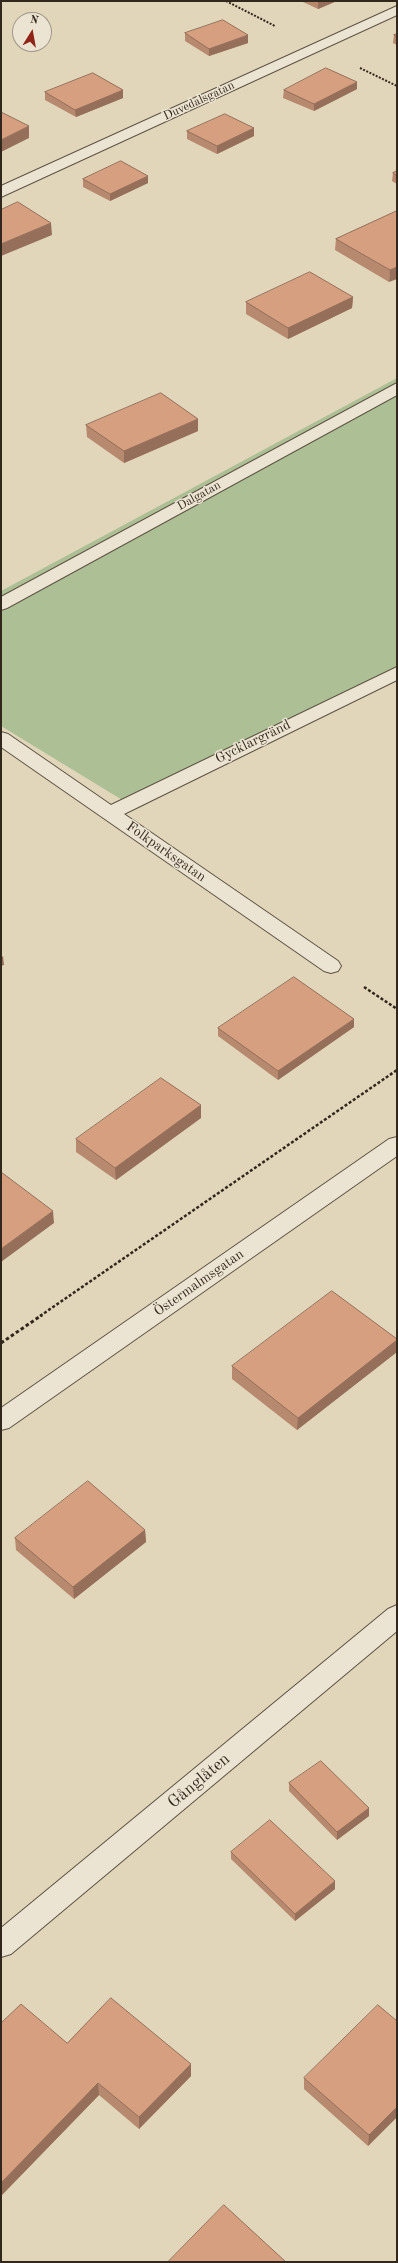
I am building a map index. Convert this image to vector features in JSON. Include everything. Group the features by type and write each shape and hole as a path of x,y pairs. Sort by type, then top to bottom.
{"street":[{"name":"Duvedalsgatan","path":"1,192 397,10"},
{"name":"Dalgatan","path":"1,604 397,388"},
{"name":"Gycklargränd","path":"110,813 397,673"},
{"name":"Folkparksgatan","path":"1,738 331,966"},
{"name":"Östermalmsgatan","path":"1,1421 397,1145"},
{"name":"Gånglåten","path":"1,1945 397,1616"}],"path":[{"path":"1,1343 397,1070"}],"green space":[{"path":"397,378 397,674 137,809 1,726 1,591"}],"building":[{"path":"223,20 248,35 209,49 185,33"},
{"path":"326,68 357,82 314,104 284,90"},
{"path":"93,73 123,90 75,110 45,92"},
{"path":"1,112 29,126 1,140"},
{"path":"225,114 254,128 217,146 187,131"},
{"path":"121,161 148,176 110,194 83,179"},
{"path":"18,202 51,223 1,244 1,210"},
{"path":"397,211 397,267 390,270 336,239"},
{"path":"310,272 353,297 288,328 246,302"},
{"path":"161,393 198,419 124,451 86,425"},
{"path":"294,977 354,1019 278,1071 218,1028"},
{"path":"161,1078 201,1105 115,1168 76,1139"},
{"path":"1,1172 53,1211 1,1249"},
{"path":"332,1291 397,1340 298,1418 232,1366"},
{"path":"88,1481 145,1530 73,1587 15,1538"},
{"path":"321,1761 369,1808 337,1832 289,1783"},
{"path":"270,1820 335,1881 295,1914 231,1852"},
{"path":"111,1998 191,2064 139,2117 98,2083 1,2183 1,2023 21,2004 67,2043"},
{"path":"378,2005 397,2021 397,2107 369,2135 304,2078"},
{"path":"224,2205 286,2262 168,2262"}]}
